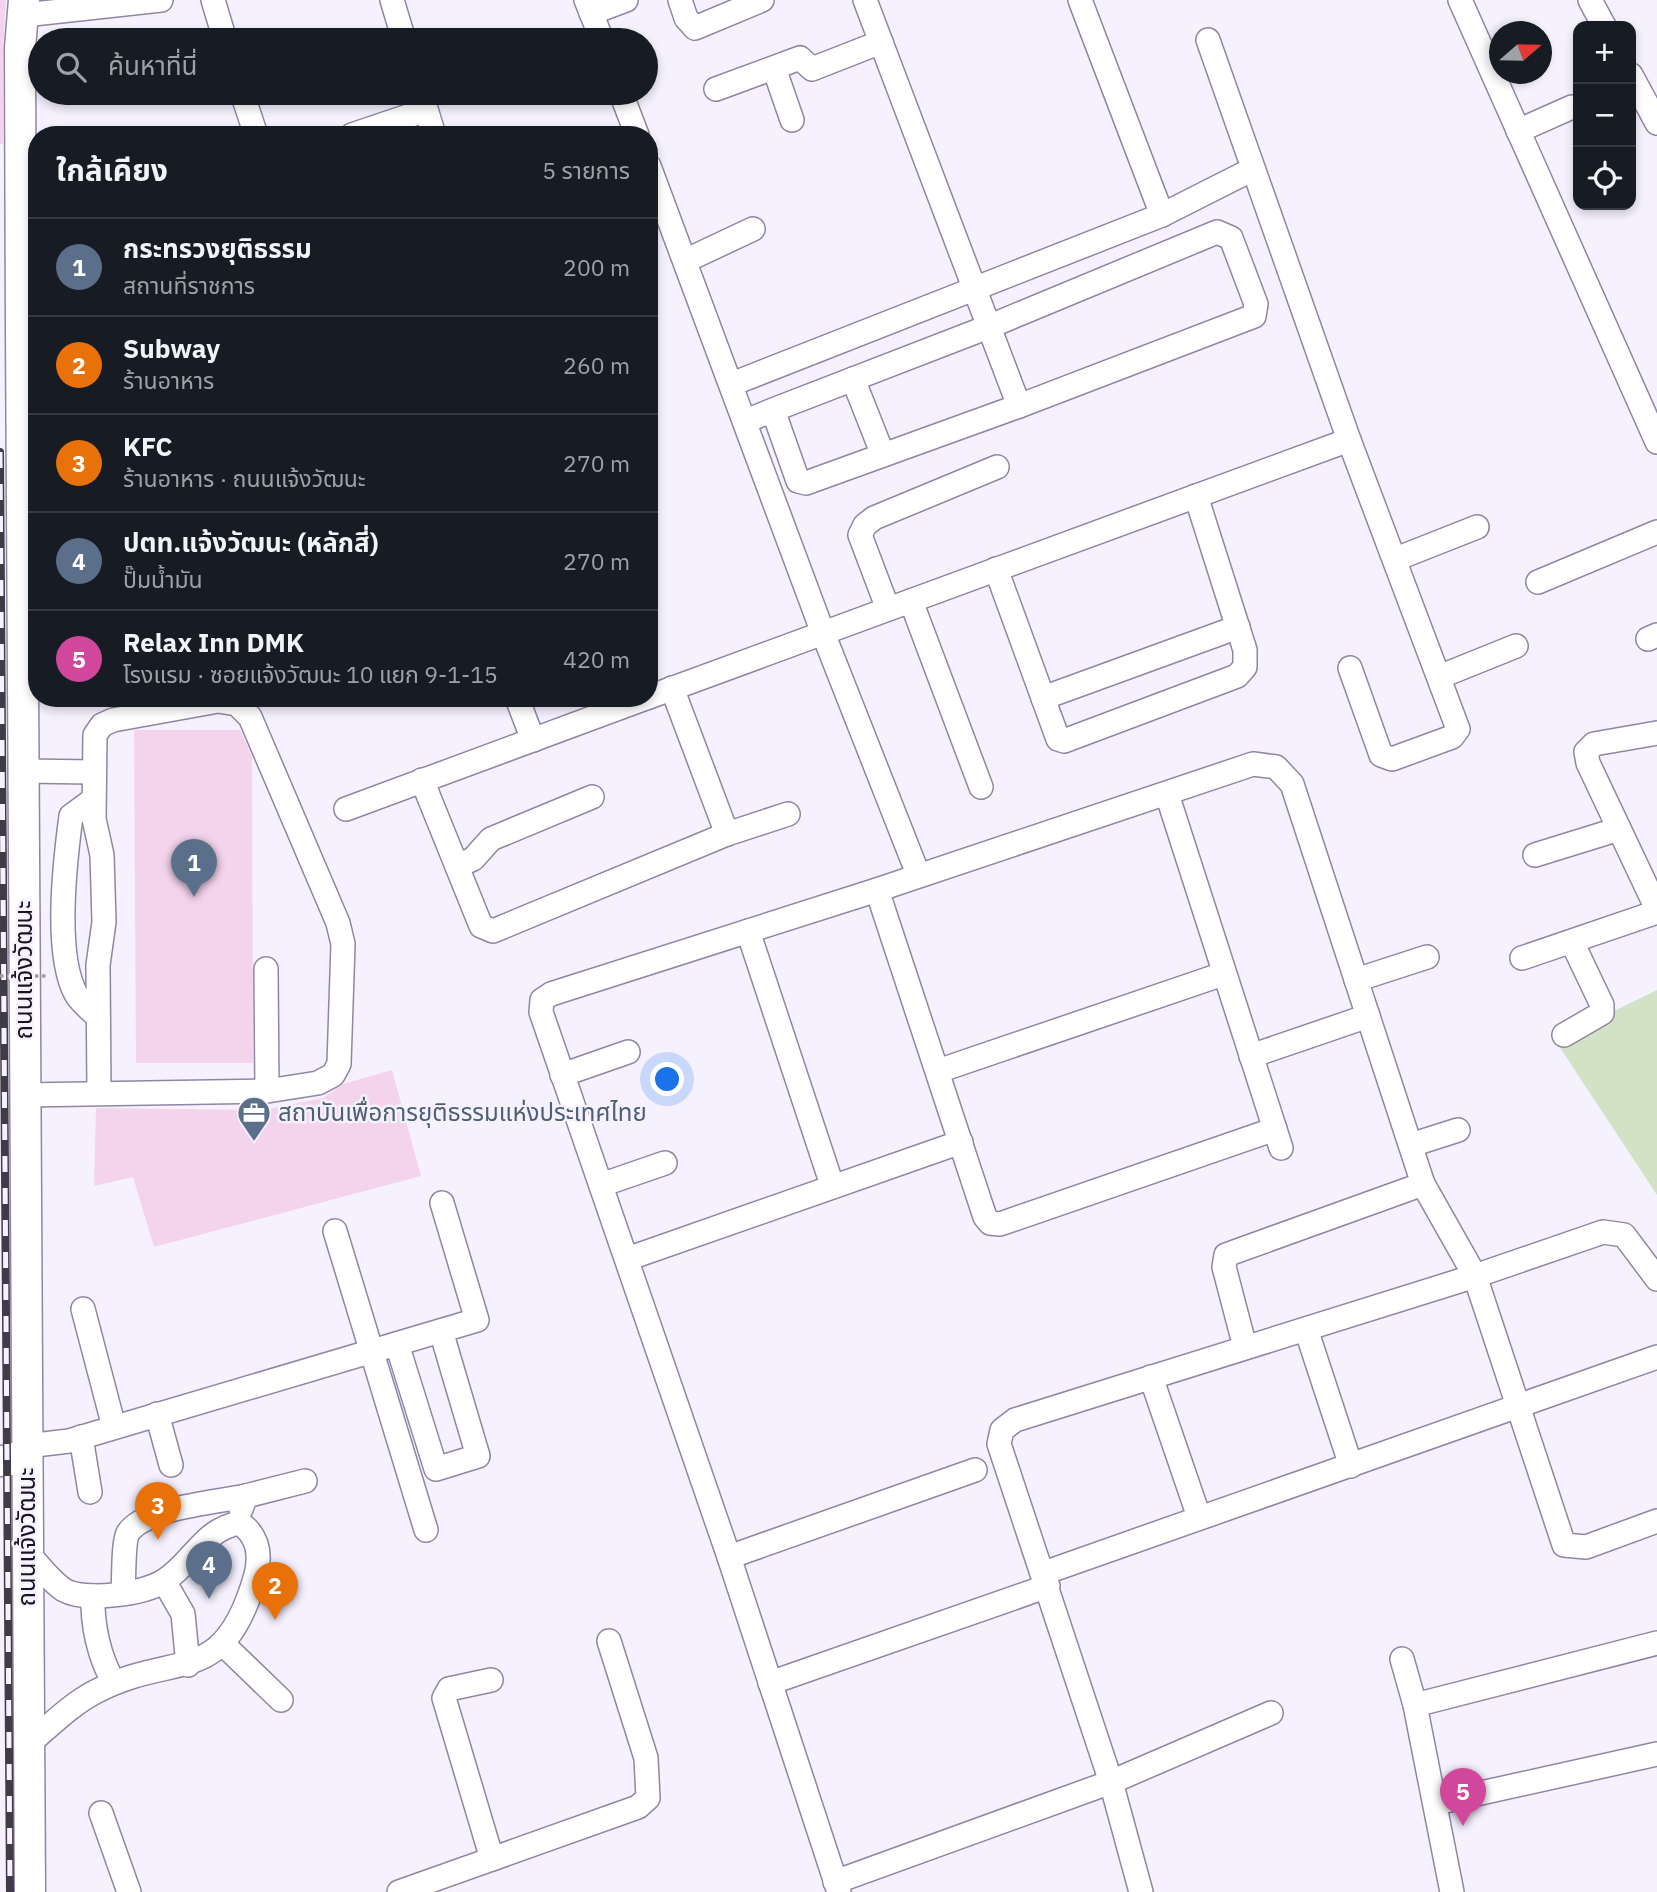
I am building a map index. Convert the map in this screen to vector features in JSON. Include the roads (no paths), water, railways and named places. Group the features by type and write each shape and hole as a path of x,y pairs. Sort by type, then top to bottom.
{"main road":[{"name":"ถนนแจ้งวัฒนะ","path":"20,5 28,174"},
{"path":"0,654 28,685"},
{"name":"ถนนแจ้งวัฒนะ","path":"28,685 23,771 24,1095 18,1453 26,1542 30,1892"},
{"path":"0,1516 9,1517 26,1542"}],"street":[{"path":"20,5 161,0"},
{"path":"213,0 221,28"},
{"path":"392,0 400,28"},
{"path":"597,28 589,6 626,0"},
{"path":"680,0 686,18 695,28 762,0"},
{"path":"864,0 1019,406"},
{"path":"1080,0 1162,215"},
{"path":"1460,0 1657,442"},
{"path":"1590,0 1601,21"},
{"path":"1208,40 1349,440 1458,729 1452,737 1392,759 1381,755 1350,668"},
{"path":"716,89 800,58 812,69 880,42"},
{"path":"774,68 793,120"},
{"path":"1636,84 1657,123"},
{"path":"246,105 253,126"},
{"path":"371,126 416,105"},
{"path":"425,105 432,126"},
{"path":"626,105 634,126"},
{"path":"1518,131 1572,107"},
{"path":"732,384 1162,215 1253,169"},
{"path":"658,190 823,633 918,874"},
{"path":"685,261 753,229"},
{"path":"746,421 773,410 988,327 1217,232 1231,238 1256,304 1254,316 1019,406 806,483 798,481 773,410"},
{"path":"853,379 883,455"},
{"path":"658,694 1349,440"},
{"path":"888,609 860,535 865,525 874,518 997,467"},
{"path":"996,569 1058,739 1064,741 1237,676 1245,667 1245,650 1196,496"},
{"path":"1396,559 1477,527"},
{"path":"1538,582 1657,532"},
{"path":"911,601 981,787"},
{"path":"1043,698 1238,627"},
{"path":"1439,677 1516,646"},
{"path":"672,688 727,834"},
{"path":"99,1093 98,965 104,922 102,855 94,819 94,734 102,725 113,720 185,707"},
{"path":"24,1095 267,1091 318,1083 333,1075 340,1064 343,944 338,923 250,717 240,707"},
{"path":"520,707 533,740"},
{"path":"346,809 623,707"},
{"path":"1522,958 1572,943 1657,911 1588,762 1586,751 1594,744 1657,733"},
{"path":"1271,1713 1111,1782 837,1887 729,1558 541,1012 542,1000 546,996 877,890 918,874 1253,764 1276,766 1292,784 1423,1184 1475,1276 1564,1545 1586,1547 1657,1521"},
{"path":"23,771 93,772"},
{"path":"422,780 481,926 494,932 727,834 788,814"},
{"path":"877,890 985,1217 990,1223 1000,1224 1278,1139 1167,794"},
{"path":"457,866 473,859 491,839 592,797"},
{"path":"94,799 71,816 65,864 65,967 77,996 98,1017"},
{"path":"1535,855 1619,829"},
{"path":"748,931 832,1185"},
{"path":"1564,1035 1596,1019 1602,1013 1602,1005 1572,943"},
{"path":"1356,980 1427,957"},
{"path":"266,969 267,1091"},
{"path":"939,1072 1223,974"},
{"path":"1251,1055 1368,1016"},
{"path":"562,1075 628,1052"},
{"path":"1411,1145 1458,1130"},
{"path":"627,1259 961,1142"},
{"path":"601,1185 665,1163"},
{"path":"1245,1347 1224,1267 1226,1255 1423,1184"},
{"path":"18,1453 81,1437 477,1320 442,1203"},
{"path":"335,1231 426,1530"},
{"path":"1141,1892 1111,1782 999,1444 1002,1430 1015,1420 1475,1276 1603,1232 1624,1235 1657,1279"},
{"path":"83,1309 114,1427"},
{"path":"1306,1329 1351,1465"},
{"path":"397,1344 436,1469 478,1456 441,1331"},
{"path":"770,1683 1046,1580 1199,1517 1657,1357"},
{"path":"1151,1377 1199,1517"},
{"path":"157,1414 170,1465"},
{"path":"81,1437 90,1492"},
{"path":"729,1558 975,1470"},
{"path":"123,1593 127,1535 139,1521 162,1513 305,1481"},
{"path":"240,1523 246,1496"},
{"path":"26,1542 62,1589 77,1596 93,1596 123,1593 164,1581 215,1531 240,1523"},
{"path":"27,1745 79,1701 125,1677 188,1665 223,1644 249,1597 258,1565 257,1542 251,1531 240,1523"},
{"path":"164,1581 183,1614 188,1665"},
{"path":"93,1596 92,1617 106,1668 114,1683"},
{"path":"399,1892 638,1807 648,1798 646,1758 609,1641"},
{"path":"1415,1705 1657,1643"},
{"path":"223,1644 281,1700"},
{"path":"1402,1659 1415,1705 1452,1892"},
{"path":"491,1680 449,1689 444,1698 492,1859"},
{"path":"1436,1803 1657,1754"},
{"path":"101,1813 130,1892"}],"railway":[{"path":"0,452 10,1892"}],"place":[{"name":"กระทรวงยุติธรรม","path":"194,897"},
{"name":"สถาบันเพื่อการยุติธรรมแห่งประเทศไทย","path":"254,1143"},
{"name":"KFC","path":"158,1540"},
{"name":"ปตท.แจ้งวัฒนะ (หลักสี่)","path":"209,1599"},
{"name":"Subway","path":"275,1620"},
{"name":"Relax Inn DMK","path":"1463,1826"}]}
